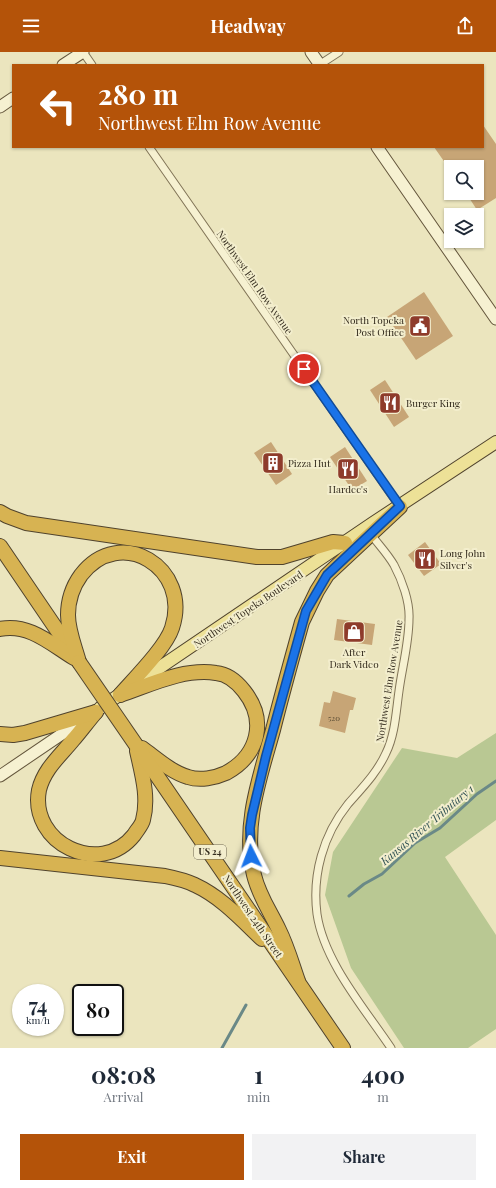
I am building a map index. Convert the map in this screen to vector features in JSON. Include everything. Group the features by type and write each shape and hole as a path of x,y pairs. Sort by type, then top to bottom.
{"highway":[{"path":"298,981 279,930 258,890 250,844 252,815 266,756 306,611 327,575 368,531 400,506"},
{"path":"0,512 26,523 257,557 282,557 333,542 346,543"},
{"name":"US 24","path":"0,546 136,745"},
{"path":"80,662 69,627 68,615 73,590 78,579 86,568 95,561 106,556 125,553 143,557 159,567 170,582 175,593 176,610 172,629 163,645 120,695"},
{"path":"0,629 9,627 34,632 80,662"},
{"path":"120,695 188,673 218,673 229,678 240,686 253,706 257,724 255,742 247,756 239,764 220,776 204,779 188,777 173,770 136,745"},
{"path":"96,712 48,769 39,789 38,800 42,820 55,839 64,847 75,852 88,854 106,852 123,845 131,839 138,830 143,822 146,799 136,745"},
{"path":"0,734 13,735 25,733 96,712"},
{"name":"Northwest 24th Street","path":"136,745 343,1048"},
{"path":"0,858 165,876 195,885 221,900 283,960"}],"main road":[{"path":"400,506 496,442"},
{"name":"Northwest Topeka Boulevard","path":"96,712 346,543 368,531"}],"street":[{"path":"65,64 83,52 91,64"},
{"path":"311,52 318,64"},
{"path":"321,64 339,52"},
{"path":"0,107 12,99"},
{"name":"Northwest Elm Row Avenue","path":"150,148 400,506"},
{"path":"378,148 496,318"},
{"name":"Northwest Elm Row Avenue","path":"368,531 393,564 399,576 409,612 408,628 390,745 377,769 341,814 324,845 316,885 316,906 319,926 332,960 391,1048"},
{"name":"Northwest Topeka Boulevard","path":"0,776 96,712"}],"green space":[{"path":"496,733 496,820 445,857 496,935 496,1029 468,1048 404,1048 351,968 325,895 333,852 402,748 457,758"}],"building":[{"path":"484,126 496,144 496,198 480,208 476,208 471,200 484,200 484,160 444,160 444,161 435,148 484,148"},
{"name":"North Topeka Post Office","path":"424,292 453,336 416,360 387,317"},
{"name":"Burger King","path":"385,380 409,417 394,427 370,390"},
{"name":"Pizza Hut","path":"271,442 292,474 276,485 254,453"},
{"name":"Hardee's","path":"345,447 367,481 352,490 330,457"},
{"name":"Long John Silver's","path":"425,542 441,564 424,576 408,555"},
{"name":"After Dark Video","path":"337,619 375,624 372,645 334,640"},
{"path":"333,691 356,698 353,710 350,710 345,733 319,726 324,702 330,703"}],"waterway":[{"name":"Kansas River Tributary 1","path":"349,896 364,884 382,874 415,843 440,828 477,794 496,781"},
{"name":"Kansas River Tributary 1","path":"222,1048 246,1005"}],"place":[{"name":"North Topeka Post Office","path":"420,326"},
{"name":"Burger King","path":"390,403"},
{"name":"Pizza Hut","path":"273,463"},
{"name":"Hardee's","path":"348,469"},
{"name":"Long John Silver's","path":"425,559"},
{"name":"After Dark Video","path":"354,632"}],"route":[{"path":"251,856 250,828 252,815 266,756 306,611 327,575 400,506 304,369"}]}
